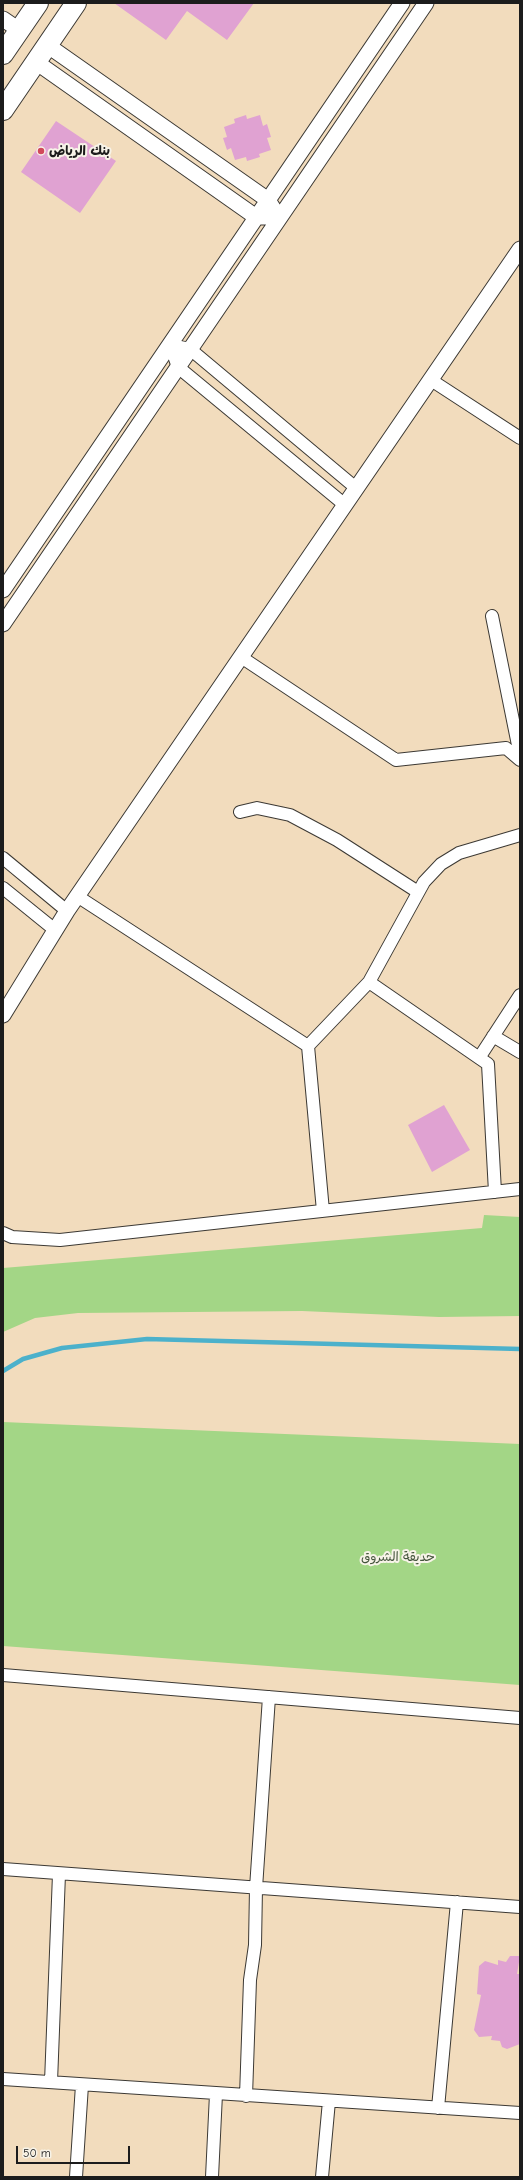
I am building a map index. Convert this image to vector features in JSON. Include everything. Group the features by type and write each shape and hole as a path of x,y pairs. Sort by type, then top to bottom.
{"highway":[{"path":"4,51 38,3"},
{"path":"3,110 76,3"}],"street":[{"path":"3,590 402,3"},
{"path":"3,624 426,3"},
{"path":"3,19 19,30"},
{"path":"47,45 268,200 279,217"},
{"path":"36,62 256,217 279,217"},
{"path":"3,1015 67,911 520,249"},
{"path":"170,345 190,349 356,488"},
{"path":"170,345 178,367 345,505"},
{"path":"430,380 520,438"},
{"path":"492,616 520,755"},
{"path":"241,657 396,760 506,748 520,760"},
{"path":"240,812 257,808 290,815 337,840 418,892"},
{"path":"323,1211 308,1046 369,982 424,882 441,864 459,853 520,835"},
{"path":"3,858 67,911"},
{"path":"3,888 55,930"},
{"path":"78,896 308,1046"},
{"path":"369,982 488,1064 495,1192"},
{"path":"479,1058 520,995"},
{"path":"493,1036 520,1052"},
{"path":"3,1233 12,1237 60,1240 520,1189"},
{"path":"3,1675 520,1718"},
{"path":"246,2096 250,1980 255,1945 256,1888 269,1697"},
{"path":"3,1870 520,1907"},
{"path":"51,2082 59,1874"},
{"path":"438,2108 457,1902"},
{"path":"3,2079 520,2114"},
{"path":"76,2177 82,2085"},
{"path":"212,2177 216,2094"},
{"path":"322,2177 329,2101"}],"green space":[{"path":"484,1215 520,1217 520,1316 439,1317 302,1311 78,1313 35,1318 3,1332 3,1268 482,1228"},
{"name":"حديقة الشروق","path":"3,1422 520,1444 520,1685 3,1646"}],"building":[{"path":"114,3 254,3 227,40 187,11 166,40"},
{"path":"246,115 247,119 260,115 263,126 267,124 271,137 267,138 271,150 259,154 260,157 247,161 246,157 235,160 231,148 227,150 223,138 227,137 224,127 235,123 234,119"},
{"path":"56,121 116,161 80,213 21,172"},
{"path":"444,1105 470,1150 432,1172 408,1125"},
{"path":"510,1956 520,1956 517,1974 520,1974 520,2044 507,2049 502,2047 500,2041 491,2040 492,2036 479,2037 474,2030 481,1995 477,1994 479,1966 485,1961 498,1965 498,1960 506,1962"}],"waterway":[{"path":"3,1371 23,1359 62,1348 147,1339 520,1349"}],"place":[{"name":"بنك الرياض","path":"41,151"}]}
